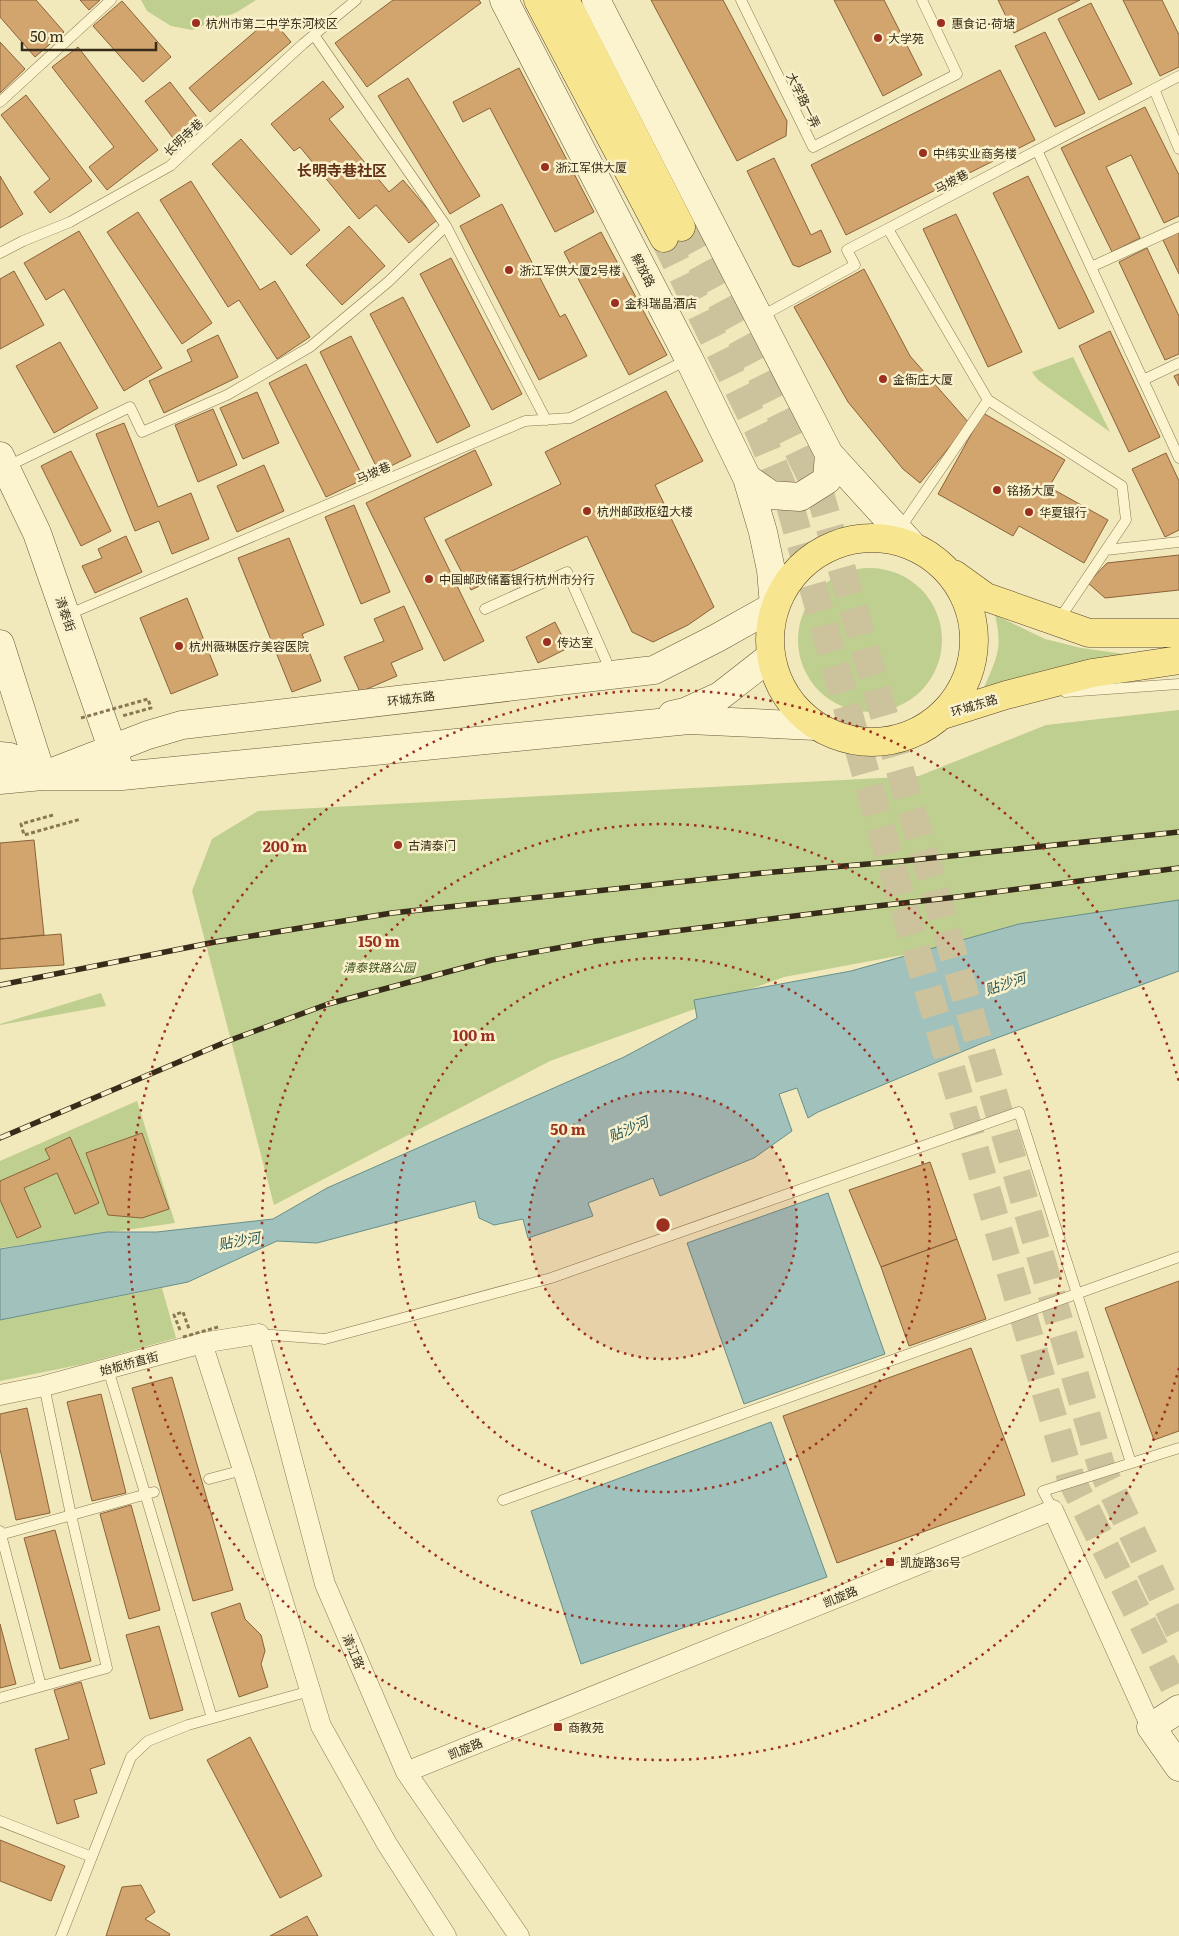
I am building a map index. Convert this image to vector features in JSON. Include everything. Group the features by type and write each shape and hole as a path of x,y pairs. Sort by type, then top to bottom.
{"main road":[{"name":"解放路","path":"504,0 689,358 747,478 763,532 771,570 774,606"},
{"path":"538,0 673,232 565,0"},
{"path":"596,0 829,454 904,537 986,597 1089,633 1179,633"},
{"path":"747,478 770,495 800,497 827,480 829,454"},
{"name":"清泰街","path":"3,462 37,533 122,776"},
{"path":"904,537 845,540 814,554 790,577 774,606 768,641 770,657 778,684 794,707 815,726 846,740 872,743 898,740 922,730 943,715 963,688 974,655 973,621 961,589 939,562"},
{"name":"环城东路","path":"42,776 148,735 182,725 654,670 774,606"},
{"path":"0,644 8,699 42,776"},
{"path":"632,727 685,712 720,696 770,657"},
{"name":"环城东路","path":"943,715 1006,695 1092,673 1179,660"},
{"path":"632,727 689,720 815,726"},
{"name":"环城东路","path":"0,780 42,776 122,776 632,727"},
{"path":"0,756 10,757 42,776"},
{"path":"1179,1709 1152,1727 1179,1767"}],"street":[{"name":"始板桥直街","path":"0,1395 44,1386 198,1343 259,1334"},
{"name":"清江路","path":"259,1334 325,1584 406,1772 519,1936"},
{"path":"198,1343 243,1470 321,1726 386,1844 446,1936"},
{"path":"1053,1510 1152,1727"},
{"name":"凯旋路","path":"406,1772 1053,1510"}],"lane":[{"path":"0,102 112,0"},
{"name":"长明寺巷","path":"0,253 23,241 70,222 170,166 314,34 356,0"},
{"name":"大学路一弄","path":"741,0 813,147 957,74 922,0"},
{"path":"314,34 446,226 546,420"},
{"name":"马坡巷","path":"759,317 855,265 846,250 1179,76"},
{"path":"1154,89 1179,149"},
{"path":"1038,150 1179,458"},
{"path":"3,462 130,407 142,432 227,395 310,347 388,282 446,226"},
{"path":"1091,267 1179,226"},
{"path":"888,228 988,400 1122,486 1126,520 1058,622"},
{"name":"马坡巷","path":"66,615 525,422 570,418 689,358"},
{"path":"1143,380 1179,363"},
{"path":"904,537 988,400"},
{"path":"1106,550 1179,542"},
{"path":"485,608 567,572 612,674"},
{"path":"1006,695 1179,684"},
{"path":"259,1334 325,1339 551,1278 1019,1112 1131,1463"},
{"path":"503,1500 1179,1257"},
{"path":"108,1369 149,1493 212,1718"},
{"path":"0,1698 108,1668 71,1515 44,1386"},
{"path":"1053,1510 1043,1491 1179,1448"},
{"path":"209,1479 243,1470"},
{"path":"41,1686 0,1534 149,1493"},
{"path":"61,1936 131,1757 148,1742 188,1725 310,1691"},
{"path":"0,1821 92,1857"}],"path":[{"path":"81,718 148,699 151,708 122,716"},
{"path":"53,815 21,824 24,835 81,819"},
{"path":"198,1343 183,1312 174,1315 183,1337 218,1327"}],"green space":[{"path":"141,0 256,0 237,12 192,30 171,26 147,11"},
{"path":"1073,357 1110,432 1038,380 1032,372"},
{"path":"870,568 898,573 921,589 937,612 942,640 937,668 921,691 898,707 870,712 842,707 819,691 803,668 798,640 803,612 819,589 842,573"},
{"path":"995,615 1045,639 1081,648 1131,655 1045,670 984,688 997,653 998,636"},
{"name":"清泰铁路公园","path":"1179,710 1179,904 784,977 550,1061 274,1205 192,891 212,839 258,811 919,776 1046,725"},
{"path":"101,993 106,1006 0,1025 0,1024"},
{"path":"137,1101 175,1223 0,1248 0,1161"},
{"path":"162,1288 176,1338 83,1364 0,1381 0,1320"}],"water":[{"name":"贴沙河","path":"1179,900 1179,971 983,1043 818,1112 808,1118 797,1088 779,1094 792,1131 754,1158 660,1196 653,1178 588,1203 593,1216 528,1238 523,1219 494,1225 479,1218 475,1201 317,1243 277,1241 188,1282 0,1320 0,1249 107,1232 157,1232 273,1219 327,1188 624,1057 697,1018 694,1000 851,971 1019,924"},
{"path":"828,1193 885,1354 744,1404 687,1243"},
{"path":"771,1422 827,1577 581,1664 531,1511"}],"building":[{"path":"0,0 36,0 64,32 35,57 0,17"},
{"path":"80,0 100,0 89,10"},
{"path":"393,0 479,0 481,3 367,87 335,43"},
{"path":"651,0 723,0 787,121 786,136 737,161"},
{"name":"大学苑","path":"834,0 884,0 922,75 883,96"},
{"path":"998,0 1080,0 1014,33"},
{"path":"1123,0 1162,0 1179,35 1179,67 1160,76"},
{"path":"122,1 171,57 143,82 93,26"},
{"path":"1091,3 1132,84 1099,100 1058,19"},
{"path":"271,18 291,42 210,112 189,88"},
{"path":"1045,32 1085,113 1055,127 1015,46"},
{"path":"0,42 25,69 0,93"},
{"path":"78,47 158,150 107,190 89,167 114,147 52,67"},
{"name":"浙江军供大厦","path":"519,68 594,212 555,232 490,108 463,122 453,102"},
{"name":"中纬实业商务楼","path":"1000,70 1035,140 846,235 811,165"},
{"path":"408,78 480,196 450,214 378,96"},
{"path":"323,81 344,107 329,119 389,192 403,180 437,220 409,243 376,205 359,219 300,147 294,151 271,124"},
{"path":"170,82 201,122 176,142 145,101"},
{"path":"26,95 92,181 50,213 34,192 50,179 1,115"},
{"path":"1145,107 1179,175 1179,216 1164,223 1131,155 1106,167 1140,238 1112,252 1061,148"},
{"path":"241,139 320,230 291,255 212,164"},
{"path":"774,158 811,235 821,230 831,252 799,267 793,265 747,171"},
{"path":"0,176 23,214 0,228"},
{"path":"1028,176 1094,312 1059,329 993,193"},
{"path":"191,181 260,290 275,281 310,337 277,359 239,300 228,307 160,200"},
{"name":"浙江军供大厦2号楼","path":"502,204 560,317 565,314 587,356 539,380 460,226"},
{"path":"138,212 212,323 182,344 107,232"},
{"path":"956,214 1022,352 988,367 923,229"},
{"path":"349,226 385,266 342,305 306,265"},
{"path":"79,231 162,368 124,391 64,289 46,300 24,263"},
{"name":"金科瑞晶酒店","path":"601,232 667,355 629,375 564,252"},
{"path":"1179,232 1179,274 1163,240"},
{"path":"1147,248 1179,316 1179,354 1165,360 1119,262"},
{"path":"451,258 522,394 492,410 420,274"},
{"name":"金衙庄大厦","path":"864,269 910,356 969,423 920,483 903,469 848,402 794,307"},
{"path":"14,271 44,325 0,349 0,279"},
{"path":"403,297 470,426 437,443 370,314"},
{"path":"1110,331 1160,437 1129,452 1079,346"},
{"path":"218,335 238,377 164,413 149,381 192,361 187,350"},
{"path":"351,336 411,456 379,472 320,352"},
{"path":"60,342 98,408 54,433 16,366"},
{"path":"306,364 364,479 326,497 269,383"},
{"path":"1179,374 1179,386 1174,376"},
{"name":"杭州邮政枢纽大楼","path":"666,391 703,461 655,485 714,607 688,625 653,642 632,632 587,536 471,590 445,540 561,484 545,452"},
{"path":"257,392 279,443 243,459 220,408"},
{"path":"213,409 237,465 198,482 175,425"},
{"name":"铭扬大厦","path":"983,413 1065,460 1049,487 1108,520 1084,563 1019,526 1013,536 938,494"},
{"path":"124,423 158,507 191,493 209,539 172,554 159,521 135,531 96,434"},
{"name":"中国邮政储蓄银行杭州市分行","path":"475,450 492,485 424,518 484,641 444,661 366,503"},
{"path":"71,451 111,531 81,546 41,466"},
{"path":"1166,453 1179,481 1179,530 1165,537 1132,469"},
{"path":"264,465 284,511 237,532 217,486"},
{"path":"354,505 390,592 361,604 325,517"},
{"path":"126,536 142,572 95,593 82,566 102,558 98,549"},
{"path":"289,538 324,625 302,634 321,681 292,692 238,558"},
{"path":"1179,555 1179,590 1105,598 1088,583 1107,563"},
{"name":"杭州薇琳医疗美容医院","path":"187,598 218,675 171,694 140,618"},
{"path":"404,606 423,649 391,663 397,676 360,692 344,657 384,641 374,619"},
{"name":"传达室","path":"555,622 568,648 538,663 526,637"},
{"path":"34,840 44,935 0,939 0,843"},
{"path":"61,934 64,965 0,969 0,939"},
{"path":"142,1133 169,1209 142,1218 108,1215 86,1153"},
{"path":"70,1137 99,1203 75,1214 57,1173 24,1188 41,1227 17,1238 0,1200 0,1181 50,1159 45,1149"},
{"path":"930,1162 957,1239 881,1267 849,1190"},
{"path":"957,1239 986,1319 909,1346 881,1267"},
{"path":"1179,1281 1179,1431 1154,1440 1105,1308"},
{"path":"971,1348 1025,1495 837,1563 783,1416"},
{"path":"172,1377 233,1590 193,1601 132,1388"},
{"path":"101,1394 126,1493 92,1501 67,1402"},
{"path":"27,1408 50,1513 16,1520 0,1449 0,1414"},
{"path":"131,1505 160,1610 129,1619 100,1514"},
{"path":"55,1530 91,1661 60,1669 24,1538"},
{"path":"240,1603 245,1619 261,1635 265,1651 261,1664 268,1687 239,1697 211,1613"},
{"path":"0,1624 16,1684 0,1688"},
{"path":"159,1626 183,1710 150,1719 126,1635"},
{"path":"81,1682 105,1764 90,1769 97,1793 74,1800 79,1817 57,1824 35,1749 69,1739 54,1690"},
{"path":"250,1737 322,1876 280,1898 207,1760"},
{"path":"0,1840 65,1866 51,1901 0,1881"},
{"path":"141,1885 155,1912 145,1919 170,1934 169,1936 106,1936 122,1887"},
{"path":"307,1916 318,1936 270,1936"}],"tunnel":[{"path":"681,227 759,371 821,497 1102,1469 1179,1631"},
{"path":"664,238 759,431 789,502 887,849 1071,1479 1179,1696"}],"railway":[{"path":"0,985 215,942 392,913 762,873 903,861 1179,832"},
{"path":"0,1138 228,1041 328,1004 492,960 596,941 1179,868"}],"place":[{"name":"杭州市第二中学东河校区","path":"196,23"},
{"name":"惠食记·荷塘","path":"941,23"},
{"name":"大学苑","path":"878,38"},
{"name":"中纬实业商务楼","path":"923,153"},
{"name":"浙江军供大厦","path":"545,167"},
{"name":"浙江军供大厦2号楼","path":"509,270"},
{"name":"金科瑞晶酒店","path":"615,303"},
{"name":"金衙庄大厦","path":"883,379"},
{"name":"铭扬大厦","path":"997,490"},
{"name":"杭州邮政枢纽大楼","path":"587,511"},
{"name":"华夏银行","path":"1029,512"},
{"name":"中国邮政储蓄银行杭州市分行","path":"429,579"},
{"name":"传达室","path":"547,642"},
{"name":"杭州薇琳医疗美容医院","path":"179,646"},
{"name":"古清泰门","path":"398,845"},
{"name":"凯旋路36号","path":"890,1562"},
{"name":"商教苑","path":"558,1727"}],"district":[{"name":"长明寺巷社区","path":"342,169"}]}
